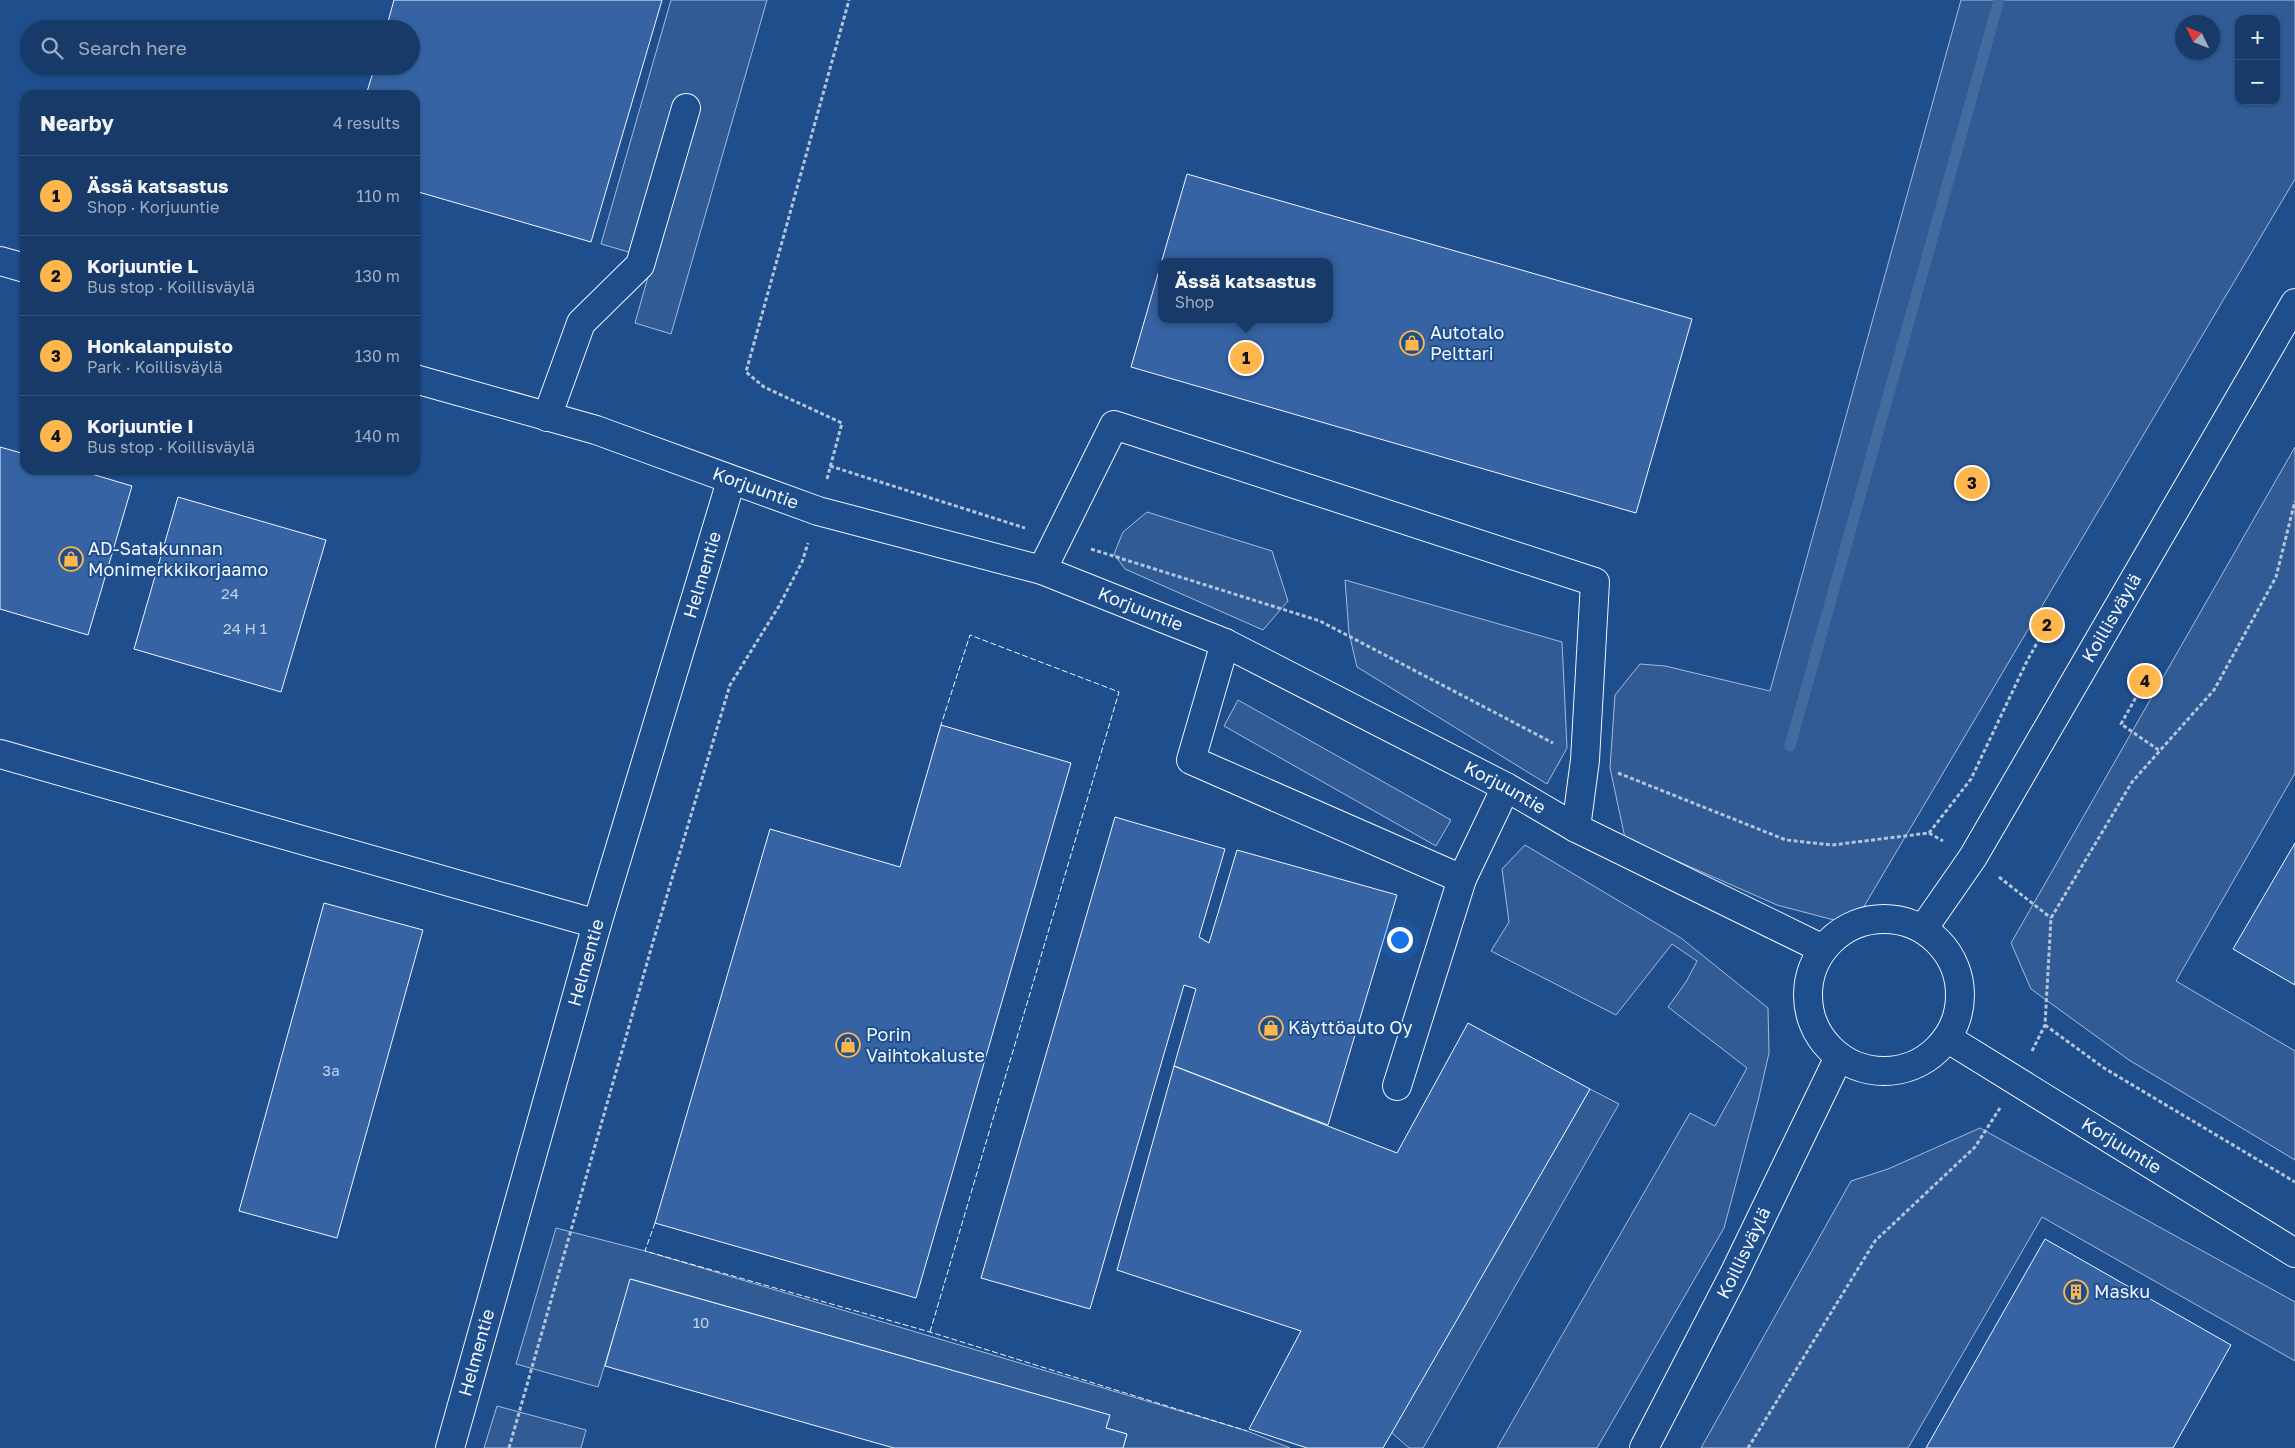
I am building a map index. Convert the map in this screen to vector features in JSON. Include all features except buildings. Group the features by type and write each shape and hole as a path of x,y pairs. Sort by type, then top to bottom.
{"street":[{"path":"547,417 581,323 640,264 686,108"},
{"path":"0,261 20,267"},
{"name":"Koillisväylä","path":"1923,929 1973,858 2295,303"},
{"name":"Korjuuntie","path":"420,380 596,430 731,481 818,511 1042,570 1225,643 1506,787 1576,828 1823,949"},
{"path":"1042,570 1114,425 1594,582 1585,760 1576,828"},
{"name":"Helmentie","path":"450,1448 597,924 731,481"},
{"path":"1225,643 1191,760 1462,879"},
{"path":"0,754 597,924"},
{"path":"1397,1086 1462,879 1506,787"},
{"path":"1881,919 1902,921 1923,929 1942,945 1955,966 1957,974 1960,990 1958,1015 1947,1038 1931,1056 1910,1067 1885,1071 1861,1068 1840,1057 1822,1040 1811,1018 1808,994 1812,970 1823,949 1839,933 1859,923 1881,919"},
{"name":"Korjuuntie","path":"1947,1038 2295,1253"},
{"name":"Koillisväylä","path":"1644,1448 1734,1274 1840,1057"}],"path":[{"path":"509,1448 653,942 730,685 779,606 802,562 842,423 764,387 746,372 849,0"},
{"path":"830,466 1320,621 1585,760 1786,840 1832,844 1929,833 1973,858 2051,918"},
{"path":"1748,1448 1874,1240 1975,1147 2017,1080 2045,1025 2051,918 2132,782 2214,690 2276,577 2295,501"},
{"path":"1929,833 1970,779 2027,661 2048,625"},
{"path":"2145,681 2121,724 2160,751"},
{"path":"2045,1025 2104,1068 2295,1182"}],"shaded area":[{"path":"671,0 767,0 671,334 635,323 653,259 601,244"},
{"path":"1961,0 2295,0 2295,179 1853,925 1777,905 1625,838 1610,768 1615,695 1640,664 1665,666 1770,691"},
{"path":"2295,447 2295,773 2176,981 2295,1051 2295,1160 2129,1060 2031,989 2011,943"},
{"path":"1147,512 1272,551 1288,601 1263,630 1125,569 1114,554 1123,532"},
{"path":"1345,580 1562,642 1567,748 1547,784 1357,667 1349,633"},
{"path":"1238,700 1451,820 1436,846 1224,726"},
{"path":"1525,845 1681,938 1768,1008 1769,1053 1724,1228 1597,1448 1497,1448 1690,1113 1715,1126 1747,1068 1668,1007 1686,982 1697,961 1672,944 1616,1015 1491,951 1509,922 1502,869"},
{"path":"1590,1089 1619,1104 1423,1448 1409,1448 1391,1432"},
{"path":"1980,1128 2295,1302 2295,1361 2042,1217 1908,1448 1701,1448 1851,1181 1888,1169"},
{"path":"556,1228 645,1251 1247,1431 1290,1448 1123,1448 1127,1434 1106,1428 1109,1415 631,1279 598,1387 516,1364"},
{"path":"497,1406 586,1430 581,1448 484,1448"}],"waterway":[{"path":"1790,746 1999,0"}],"fence":[{"path":"930,1332 1119,692 970,635 941,725"},
{"path":"655,1223 645,1251 930,1332 1247,1431"}],"place":[{"name":"Autotalo Pelttari","path":"1412,343"},
{"name":"Ässä katsastus","path":"1246,358"},
{"name":"Honkalanpuisto","path":"1972,483"},
{"name":"AD-Satakunnan Monimerkkikorjaamo","path":"71,559"},
{"name":"Korjuuntie L","path":"2047,625"},
{"name":"Korjuuntie I","path":"2145,681"},
{"name":"Käyttöauto Oy","path":"1271,1028"},
{"name":"Porin Vaihtokaluste","path":"848,1045"},
{"name":"Masku","path":"2076,1292"}]}
